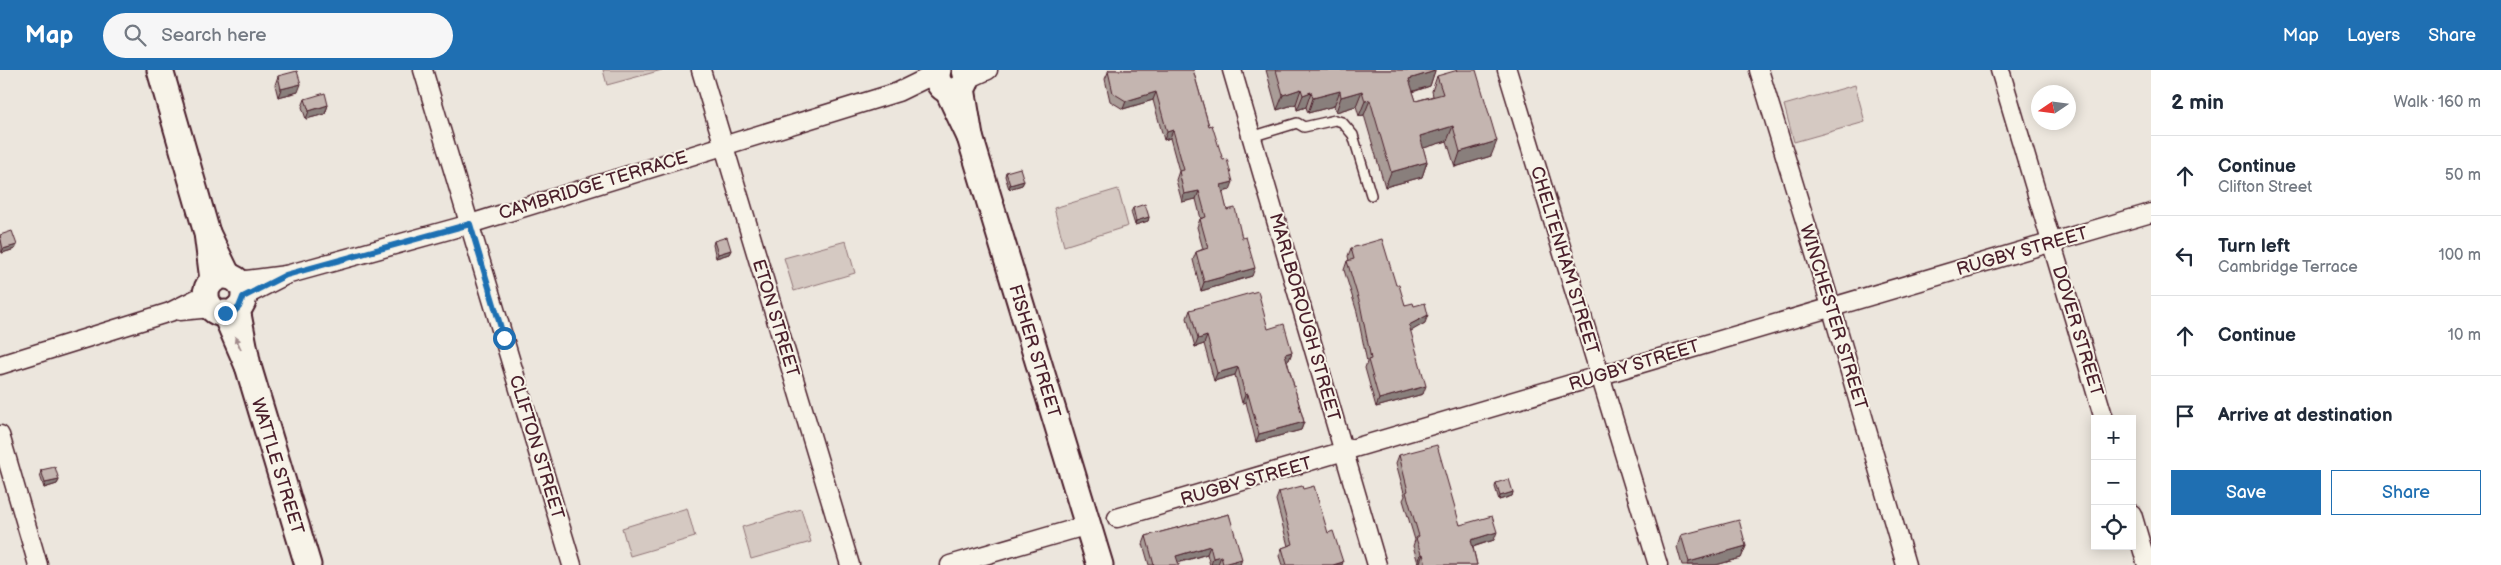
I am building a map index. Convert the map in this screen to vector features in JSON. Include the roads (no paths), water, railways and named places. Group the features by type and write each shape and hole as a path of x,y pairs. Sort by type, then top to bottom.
{"street":[{"name":"WATTLE STREET","path":"160,70 225,295 308,565"},
{"name":"CLIFTON STREET","path":"423,70 572,565"},
{"name":"ETON STREET","path":"701,70 850,565"},
{"name":"MARLBOROUGH STREET","path":"1232,70 1377,565"},
{"name":"CHELTENHAM STREET","path":"1507,70 1658,565"},
{"name":"WINCHESTER STREET","path":"1759,70 1831,306 1906,565"},
{"name":"DOVER STREET","path":"2000,70 2103,415"},
{"name":"CAMBRIDGE TERRACE","path":"0,365 286,275 470,224 723,144 898,92 956,79"},
{"name":"FISHER STREET","path":"956,79 970,137 1100,565"},
{"name":"RUGBY STREET","path":"1117,518 2151,213"},
{"path":"0,435 38,565"},
{"path":"950,565 1088,525"},
{"path":"2136,528 2147,565"}],"lane":[{"path":"1252,137 1297,123 1304,127 1335,120 1342,122 1352,134 1371,195"}]}
